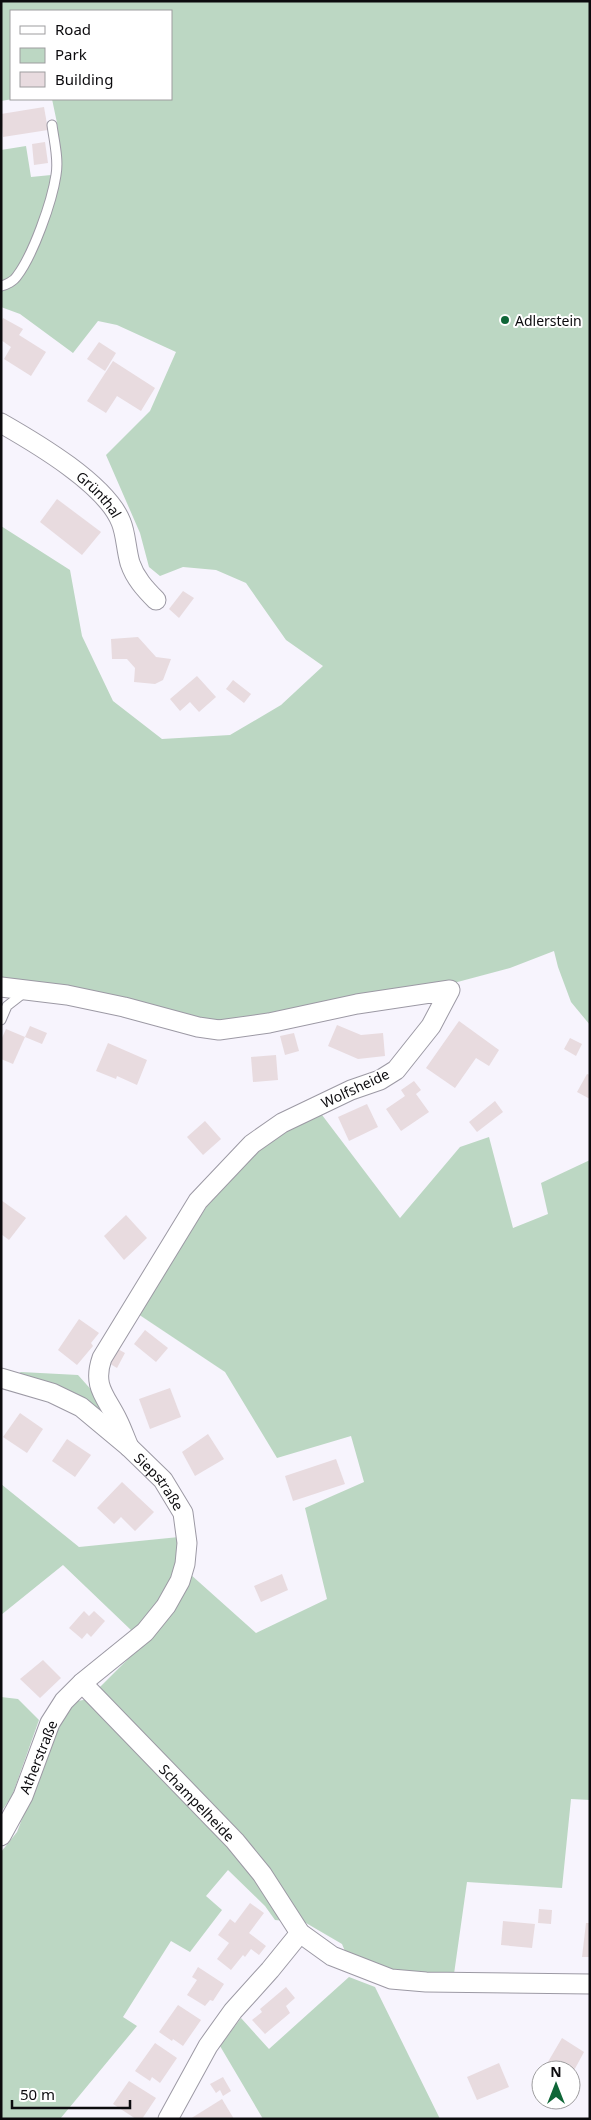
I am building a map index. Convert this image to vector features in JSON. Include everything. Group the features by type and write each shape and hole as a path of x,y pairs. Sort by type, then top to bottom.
{"street":[{"name":"Grünthal","path":"1,423 34,441 98,488 121,521 131,564 141,585 156,600"},
{"name":"Wolfsheide","path":"1,987 67,996 198,1027 219,1030 269,1023 357,1004 450,990 431,1026 396,1070 380,1080 351,1090 282,1123 252,1144 198,1202 102,1358 97,1371 99,1388 118,1420 129,1447"},
{"name":"Siepstraße","path":"1,1378 52,1392 81,1407 129,1447 162,1480 183,1512 187,1543 185,1564 180,1581 166,1606 145,1632 82,1683"},
{"name":"Atherstraße","path":"1,1836 23,1796 50,1723 64,1701 82,1683"},
{"name":"Schampelheide","path":"82,1683 235,1841 262,1874 300,1933 332,1956 392,1979 426,1982 590,1984"},
{"path":"168,2119 208,2046 228,2018 300,1933"}],"lane":[{"path":"2,286 17,278 34,246 51,195 56,175 57,160 52,125"},
{"path":"1,1020 7,1006 28,991"}],"green space":[{"path":"1,1 590,1 590,1025 571,1002 554,951 510,968 450,984 222,1023 1,979 1,526 70,570 82,636 113,701 162,739 230,735 281,705 323,666 286,640 246,583 216,570 183,567 160,576 149,567 140,533 106,455 150,411 176,352 117,325 98,321 73,353 20,314 1,307 1,290 12,284 1,281 1,150 26,146 31,177 61,174 57,123 52,100 172,100 172,10 10,10 10,100 1,101"},
{"path":"319,1111 400,1218 460,1147 489,1137 513,1228 548,1214 541,1183 590,1160 590,1800 571,1799 562,1888 467,1882 454,1974 407,1976 347,1956 342,1944 306,1923 275,1920 265,1906 228,1870 206,1896 222,1910 190,1952 171,1941 123,2017 137,2026 60,2119 1,2119 1,1852 17,1832 59,1724 73,1702 83,1700 101,1686 143,1644 190,1574 256,1633 327,1599 305,1508 364,1482 351,1436 277,1458 225,1372 138,1314 207,1206 261,1148"},
{"path":"21,1372 78,1375 95,1394 109,1422 15,1375"},
{"path":"1,1484 79,1547 179,1537 173,1577 159,1606 132,1631 63,1565 1,1615"},
{"path":"1,1697 18,1699 39,1720 12,1796 1,1812"},
{"path":"349,1977 375,1987 440,2119 263,2119 220,2046 241,2018 269,2049"}],"building":[{"path":"44,107 48,130 3,137 1,114"},
{"path":"45,142 48,163 34,165 32,144"},
{"path":"3,318 23,329 19,335 46,352 31,376 4,359 11,347 1,340 1,322"},
{"path":"99,342 116,353 105,371 87,359"},
{"path":"113,361 155,388 141,411 117,396 106,413 87,401"},
{"path":"57,499 101,532 82,555 40,522"},
{"path":"183,591 194,598 179,618 169,609"},
{"path":"138,637 156,657 171,659 163,680 155,684 134,682 135,668 127,659 112,659 111,639"},
{"path":"197,676 216,697 199,712 190,702 180,711 170,699"},
{"path":"233,680 251,694 244,703 226,689"},
{"path":"459,1021 499,1050 489,1066 476,1058 455,1088 426,1068"},
{"path":"337,1025 361,1035 383,1033 385,1056 358,1059 328,1046"},
{"path":"30,1026 47,1033 42,1044 25,1037"},
{"path":"6,1029 25,1037 13,1064 1,1059 1,1040"},
{"path":"294,1033 299,1051 285,1055 280,1036"},
{"path":"570,1038 582,1044 576,1056 564,1049"},
{"path":"108,1043 147,1060 137,1085 117,1076 116,1079 96,1071"},
{"path":"276,1055 278,1080 253,1082 251,1057"},
{"path":"587,1074 590,1075 590,1099 577,1092"},
{"path":"414,1081 421,1090 416,1094 429,1112 401,1131 386,1109 405,1096 401,1090"},
{"path":"495,1101 503,1112 477,1132 469,1122"},
{"path":"367,1104 378,1127 349,1141 338,1117"},
{"path":"205,1121 221,1139 203,1155 187,1137"},
{"path":"1,1200 26,1218 9,1240 1,1234"},
{"path":"126,1215 147,1238 124,1260 104,1236"},
{"path":"79,1319 99,1333 91,1343 93,1346 77,1365 58,1350"},
{"path":"145,1330 168,1348 156,1362 134,1344"},
{"path":"116,1348 125,1353 117,1368 107,1362"},
{"path":"170,1388 181,1417 150,1429 139,1399"},
{"path":"20,1413 43,1429 27,1453 3,1437"},
{"path":"208,1434 224,1459 195,1476 182,1452"},
{"path":"67,1439 91,1455 75,1477 52,1461"},
{"path":"336,1459 345,1484 293,1501 285,1476"},
{"path":"122,1482 154,1512 135,1531 121,1517 114,1524 97,1508"},
{"path":"282,1574 288,1590 261,1602 254,1586"},
{"path":"84,1611 89,1616 94,1611 105,1621 91,1637 87,1633 82,1639 69,1628"},
{"path":"43,1660 61,1678 40,1698 20,1679"},
{"path":"250,1903 264,1913 249,1933 266,1946 259,1955 251,1949 245,1957 243,1955 231,1970 217,1959 229,1943 218,1935 230,1919 235,1923"},
{"path":"539,1909 552,1910 551,1924 538,1923"},
{"path":"503,1921 535,1924 532,1948 501,1945"},
{"path":"586,1923 590,1923 590,1957 582,1957"},
{"path":"198,1967 224,1984 213,2001 210,2000 205,2006 187,1995 197,1980 192,1977"},
{"path":"286,1987 295,1998 286,2006 290,2013 265,2034 252,2020 262,2012 260,2009"},
{"path":"178,2005 201,2020 183,2046 159,2032"},
{"path":"562,2038 584,2052 580,2060 549,2060"},
{"path":"155,2043 177,2058 160,2083 152,2077 150,2081 135,2071"},
{"path":"499,2063 509,2087 477,2100 467,2077"},
{"path":"223,2077 231,2091 223,2096 220,2090 216,2093 210,2084"},
{"path":"129,2081 156,2098 142,2119 136,2119 113,2104"},
{"path":"222,2099 234,2119 190,2119"}],"place":[{"name":"Adlerstein","path":"505,320"}]}
